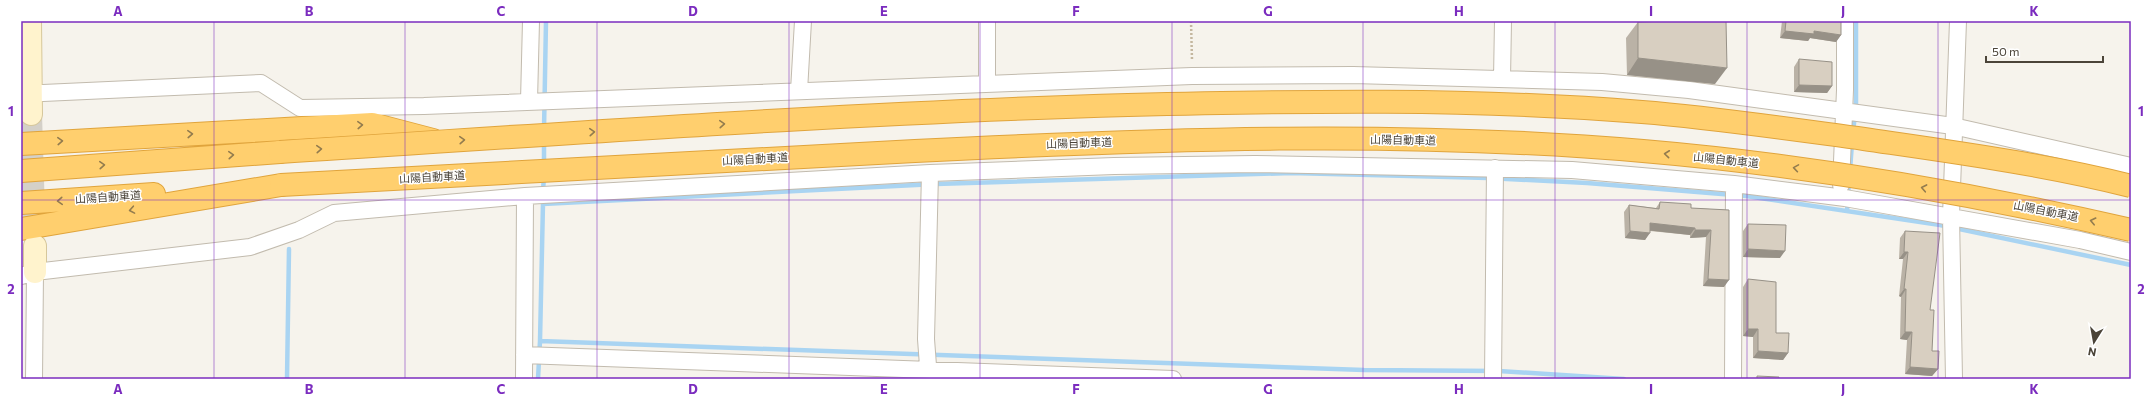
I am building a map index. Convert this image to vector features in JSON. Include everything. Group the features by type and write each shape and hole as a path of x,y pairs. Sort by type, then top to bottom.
{"highway":[{"path":"21,171 280,152 857,116 1067,107 1308,100 1505,104 1644,112 1777,127 1928,148 2090,176 2131,186"},
{"path":"21,144 372,124 438,142"},
{"name":"山陽自動車道","path":"21,204 281,185 1062,144 1288,138 1497,142 1641,151 1770,164 1916,186 2131,230"},
{"path":"21,229 281,185"}],"street":[{"path":"30,21 28,101 261,83 300,108 533,101 1192,76 1353,75 1502,79 1610,83 1689,90 1852,112 1953,126 2131,166"},
{"path":"531,21 533,101"},
{"path":"799,91 803,21"},
{"path":"987,21 987,84"},
{"path":"1502,79 1503,21"},
{"path":"1845,21 1852,112 1846,199"},
{"path":"1954,379 1951,225 1953,126 1958,21"},
{"path":"28,274 250,247 299,230 334,213 530,196 929,181 1114,166 1255,164 1495,175 1572,170 1734,191 1846,199 1951,225 2080,240 2131,252"},
{"path":"1493,374 1495,175"},
{"path":"929,181 929,366"},
{"path":"1733,379 1734,191"},
{"path":"524,379 535,355 530,196"},
{"path":"34,379 28,274 35,246"},
{"path":"535,355 929,366 1173,379"}],"path":[{"path":"1191,21 1192,76"}],"building":[{"path":"1726,21 1727,68 1638,58 1638,22"},
{"path":"1786,21 1841,21 1841,35 1814,31 1814,34 1785,31"},
{"path":"1799,59 1832,62 1832,86 1799,85"},
{"path":"1660,202 1691,204 1691,208 1729,210 1729,280 1708,279 1711,230 1695,230 1695,228 1650,223 1650,233 1630,231 1629,205 1659,209"},
{"path":"1748,224 1786,225 1785,251 1748,249"},
{"path":"1905,231 1940,233 1930,310 1934,310 1932,351 1939,351 1938,369 1910,367 1912,332 1905,332 1906,289 1904,289 1908,252 1904,252"},
{"path":"1748,279 1776,282 1776,333 1789,333 1788,353 1758,351 1758,329 1748,329"},
{"path":"1757,376 1779,377 1779,379 1757,379"}],"waterway":[{"path":"544,130 546,21"},
{"path":"1853,132 1856,106 1856,21"},
{"path":"544,141 544,164"},
{"path":"1850,170 1852,143"},
{"path":"543,204 936,184 1291,173 1488,178 1587,183 1746,196 1940,225 2131,265"},
{"path":"543,192 544,175"},
{"path":"1847,211 1849,181"},
{"path":"543,203 540,341 1364,370 1499,371 1624,379"},
{"path":"287,379 289,249"},
{"path":"538,379 540,341"}],"tunnel":[{"path":"31,114 35,245"}]}
